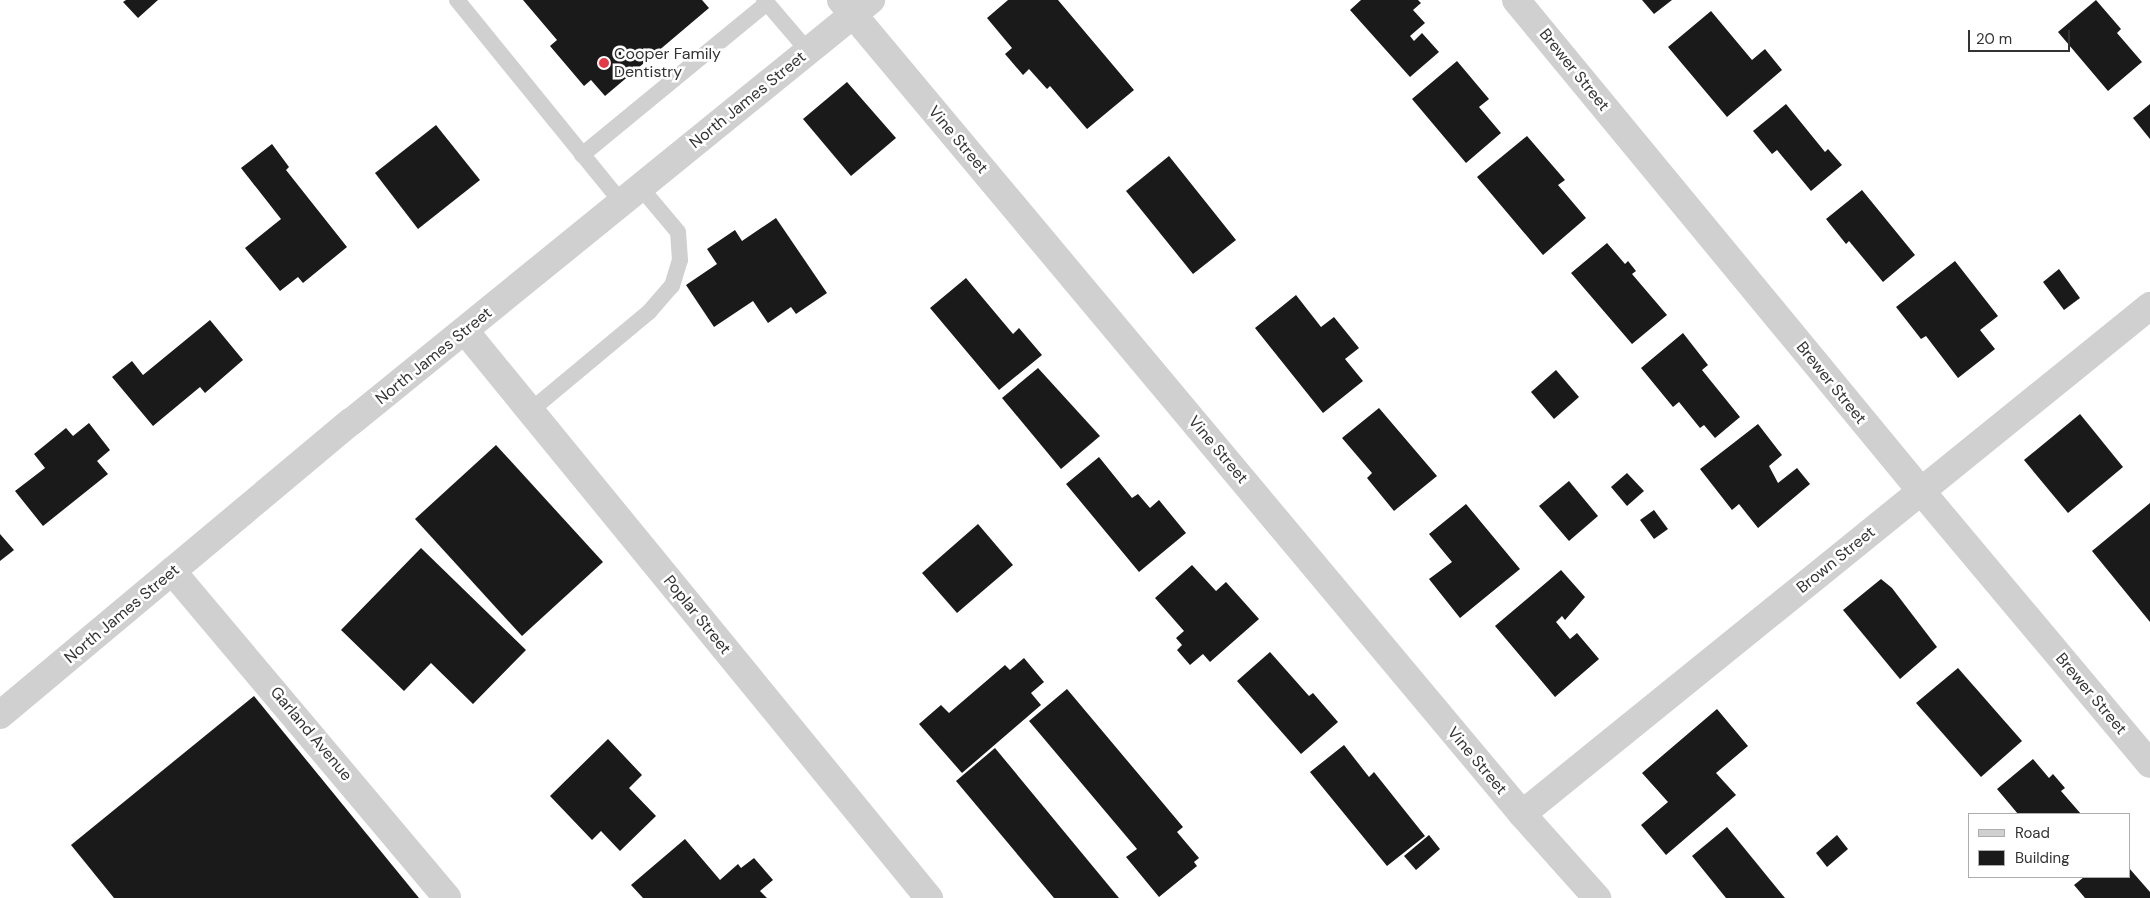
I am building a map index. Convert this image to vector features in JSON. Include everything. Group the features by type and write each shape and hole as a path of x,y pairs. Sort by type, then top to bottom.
{"street":[{"name":"Brewer Street","path":"1516,0 1920,491 2150,764"},
{"name":"North James Street","path":"0,715 172,571 808,51 855,5"},
{"name":"Vine Street","path":"855,5 1522,814 1597,898"},
{"name":"Brown Street","path":"1522,814 2150,306"},
{"name":"Poplar Street","path":"465,331 929,898"},
{"name":"Garland Avenue","path":"172,571 447,898"}],"lane":[{"path":"457,0 582,155 678,232 680,260 672,286 648,312 530,411"},
{"path":"582,155 766,2 808,51"}],"building":[{"path":"126,0 158,0 138,18 123,2"},
{"name":"Cooper Family Dentistry","path":"523,0 702,0 709,8 605,96 591,80 584,86 550,46 557,40"},
{"path":"1008,0 1058,0 1134,90 1087,129 1050,86 1047,89 1029,69 1023,75 1005,54 1012,48 987,18"},
{"path":"1361,0 1418,0 1421,3 1413,10 1425,23 1410,36 1414,41 1422,33 1439,52 1410,77 1350,10"},
{"path":"1642,0 1672,0 1654,14"},
{"path":"2096,0 2121,29 2117,33 2142,62 2108,91 2058,32"},
{"path":"1711,11 1752,60 1765,49 1782,70 1727,117 1668,47"},
{"path":"1457,61 1489,99 1479,107 1501,133 1466,163 1412,99"},
{"path":"847,82 896,138 851,176 803,119"},
{"path":"1786,104 1825,152 1828,149 1842,165 1811,191 1777,150 1772,154 1753,131"},
{"path":"2150,104 2150,139 2133,118"},
{"path":"436,125 480,180 418,229 375,173"},
{"path":"1527,136 1565,180 1558,185 1586,218 1543,255 1477,177"},
{"path":"272,144 289,167 286,170 347,247 303,283 298,277 280,291 245,248 281,219 241,168"},
{"path":"1169,156 1236,240 1193,274 1126,191"},
{"path":"1862,190 1915,255 1883,282 1849,241 1846,244 1826,219"},
{"path":"776,218 827,293 796,314 791,307 768,323 753,301 714,327 686,285 717,264 707,249 735,230 742,241"},
{"path":"1607,243 1625,264 1628,261 1636,271 1632,274 1667,315 1632,344 1571,273"},
{"path":"1955,261 1998,316 1980,330 1995,349 1958,378 1926,336 1921,339 1896,307"},
{"path":"2059,269 2080,298 2064,310 2043,282"},
{"path":"966,278 1013,334 1019,328 1042,355 999,390 930,308"},
{"path":"1296,295 1321,327 1334,317 1359,348 1345,359 1363,381 1323,413 1255,328"},
{"path":"210,320 243,360 205,393 200,387 153,426 112,377 132,361 143,375"},
{"path":"1683,333 1708,365 1702,370 1740,417 1715,438 1704,425 1700,428 1679,402 1673,407 1641,368"},
{"path":"1038,368 1100,436 1061,469 1002,398"},
{"path":"1556,370 1579,397 1554,419 1531,392"},
{"path":"1379,408 1437,476 1394,511 1367,478 1372,473 1342,438"},
{"path":"2080,414 2123,467 2068,513 2024,460"},
{"path":"89,423 110,450 97,461 108,474 43,526 15,491 45,468 34,454 66,428 73,436"},
{"path":"1758,424 1782,455 1769,466 1778,483 1797,468 1810,484 1758,528 1739,504 1732,510 1700,469"},
{"path":"496,445 603,562 522,636 415,519"},
{"path":"1099,457 1132,498 1138,494 1150,508 1159,500 1186,533 1139,572 1066,484"},
{"path":"1627,473 1644,491 1627,506 1611,487"},
{"path":"1569,481 1598,516 1569,541 1539,506"},
{"path":"2150,503 2150,622 2092,551"},
{"path":"1466,504 1520,569 1460,618 1429,579 1452,562 1429,534"},
{"path":"1654,510 1668,529 1654,539 1640,520"},
{"path":"978,524 1013,565 957,613 922,573"},
{"path":"0,534 14,550 0,561"},
{"path":"421,548 526,650 473,704 431,663 404,691 341,630"},
{"path":"1192,565 1216,591 1226,582 1259,619 1210,662 1203,654 1190,665 1177,650 1182,645 1176,638 1184,631 1155,598"},
{"path":"1561,570 1585,597 1565,620 1562,616 1556,622 1570,639 1577,633 1599,659 1555,697 1495,626"},
{"path":"1881,579 1892,588 1937,647 1900,679 1843,610"},
{"path":"1270,652 1309,696 1313,693 1338,722 1301,754 1237,681"},
{"path":"1024,658 1044,682 1031,693 1041,705 962,773 919,724 941,705 949,713 1005,665 1010,670"},
{"path":"1958,668 2022,741 1981,777 1916,703"},
{"path":"1067,689 1183,827 1177,832 1199,858 1194,862 1197,866 1159,897 1126,857 1137,849 1029,721"},
{"path":"254,696 419,898 114,898 71,845"},
{"path":"1717,709 1748,746 1716,773 1736,795 1666,855 1641,825 1668,802 1642,773"},
{"path":"608,739 642,775 629,788 656,816 620,851 601,831 592,840 550,796"},
{"path":"1344,745 1369,777 1374,772 1425,836 1387,866 1310,772"},
{"path":"995,748 1119,898 1054,898 956,781"},
{"path":"2033,759 2049,778 2053,774 2065,788 2061,791 2080,813 2017,813 1997,789"},
{"path":"1727,827 1785,898 1726,898 1692,856"},
{"path":"1429,835 1440,849 1416,870 1404,856"},
{"path":"1837,835 1848,849 1827,867 1816,853"},
{"path":"685,839 720,880 738,864 741,868 754,858 773,880 760,891 767,898 643,898 631,885"},
{"path":"2130,869 2150,892 2150,898 2085,898 2074,885 2083,878 2130,878"}],"place":[{"name":"Cooper Family Dentistry","path":"604,63"}]}
